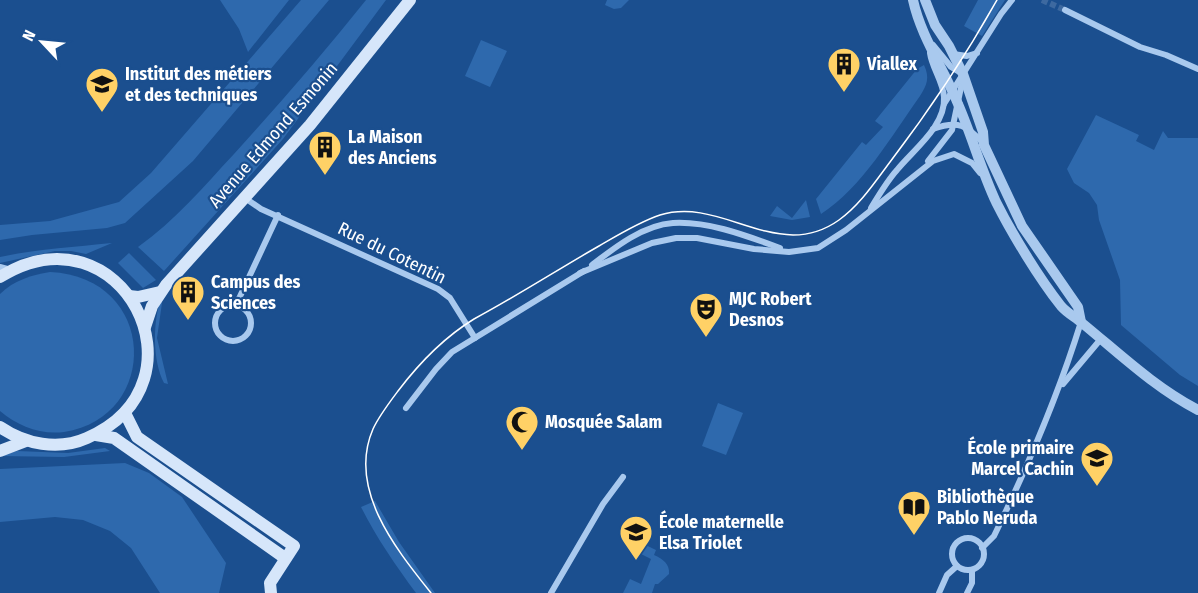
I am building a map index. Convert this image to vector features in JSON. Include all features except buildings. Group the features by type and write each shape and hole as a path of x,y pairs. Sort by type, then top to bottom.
{"main road":[{"name":"Avenue Edmond Esmonin","path":"145,327 152,306 160,292 310,125 410,0"},
{"path":"0,277 6,268 39,260 69,260 90,266 108,276 129,296 145,327 148,347 147,366 135,399 125,413 111,426 96,435 79,442 62,445 44,444 26,441 0,427"},
{"path":"129,296 138,297 160,292"},
{"path":"125,413 137,437 294,546 268,590"},
{"path":"96,435 114,438 285,558"},
{"path":"0,451 26,441"}],"street":[{"path":"913,0 917,18 958,104 996,202 1060,305 1068,314 1081,322 1164,391 1198,410"},
{"path":"925,0 935,25 954,54 983,132 984,145 1022,225 1078,307 1081,322 1061,386 998,528 994,536 982,548"},
{"path":"867,213 896,171 933,129 944,104 1012,0"},
{"path":"1065,10 1140,47 1198,69"},
{"path":"928,40 951,67 963,75"},
{"path":"928,40 931,61 943,90 944,104"},
{"path":"954,54 967,56 977,53"},
{"path":"920,170 952,130 963,75"},
{"path":"933,129 947,124 961,125 984,145"},
{"path":"580,273 652,243 676,238 697,238 754,249 789,252 818,248 846,230 933,160 954,154 972,163 990,186"},
{"name":"Rue du Cotentin","path":"244,197 261,209 438,289 450,298 475,338"},
{"path":"237,305 278,215"},
{"path":"406,408 452,352 580,273 617,246 648,230 671,223 701,225 737,234 789,252"},
{"path":"237,305 246,310 251,325 241,339 229,340 216,328 217,316 225,307 237,305"},
{"path":"1061,386 1100,340"},
{"path":"551,593 603,504 623,477"},
{"path":"965,539 979,543 982,548 982,561 972,570 957,566 952,557 957,543 965,539"},
{"path":"939,593 947,575 957,566"},
{"path":"968,593 972,583 972,570"}],"shaded area":[{"path":"220,0 289,0 248,52 239,29"},
{"path":"301,0 329,0 193,161 125,223 107,228 0,240 0,225 50,221 119,202 151,173"},
{"path":"366,0 386,0 283,139 164,271 138,247 177,215 212,178 301,78"},
{"path":"607,0 629,0 621,8 614,9 605,5"},
{"path":"978,0 1005,0 982,36 964,26"},
{"path":"481,40 507,51 490,87 465,76"},
{"path":"924,65 927,81 924,88 887,144 850,190 821,214 816,199 862,142 866,145 883,127 875,121 917,69"},
{"path":"1096,115 1139,135 1136,141 1154,150 1163,131 1168,138 1198,138 1198,386 1180,375 1121,325 1120,280 1099,220 1097,205 1089,193 1074,183 1067,169"},
{"path":"806,200 810,217 792,220 770,216 777,206 792,218"},
{"path":"112,243 86,254 55,251 0,263 0,257 14,254"},
{"path":"129,253 156,280 143,288 118,263"},
{"path":"50,272 86,280 111,297 127,321 134,348 131,376 118,401 96,421 55,433 30,428 0,411 0,294 11,285 24,279"},
{"path":"161,298 157,338 168,384 164,383 160,374 155,341 156,318"},
{"path":"718,403 743,413 726,455 702,446"},
{"path":"105,448 110,451 64,457 0,456 17,451 68,453"},
{"path":"125,463 149,473 182,497 226,563 219,593 160,593 131,548 110,531 83,520 55,517 0,522 0,469"},
{"path":"375,501 399,542 435,593 416,593 387,551 361,507"},
{"path":"633,539 656,550 654,555 663,560 668,567 669,574 655,584 652,593 623,593 630,579 641,584 651,559 629,548"}],"tunnel":[{"path":"1042,0 1065,10"}],"tram line":[{"path":"431,593 390,538 371,496 366,474 367,451 375,424 424,360 442,342 474,319 621,233 660,215 694,212 776,233 793,235 811,233 834,224 847,214 873,185 904,143 933,103 997,0"}],"place":[{"name":"Viallex","path":"844,93"},
{"name":"Institut des métiers et des techniques","path":"102,113"},
{"name":"La Maison des Anciens","path":"325,176"},
{"name":"Campus des Sciences","path":"188,321"},
{"name":"MJC Robert Desnos","path":"706,338"},
{"name":"Mosquée Salam","path":"522,451"},
{"name":"École primaire Marcel Cachin","path":"1097,487"},
{"name":"Bibliothèque Pablo Neruda","path":"914,536"},
{"name":"École maternelle Elsa Triolet","path":"636,561"}]}
